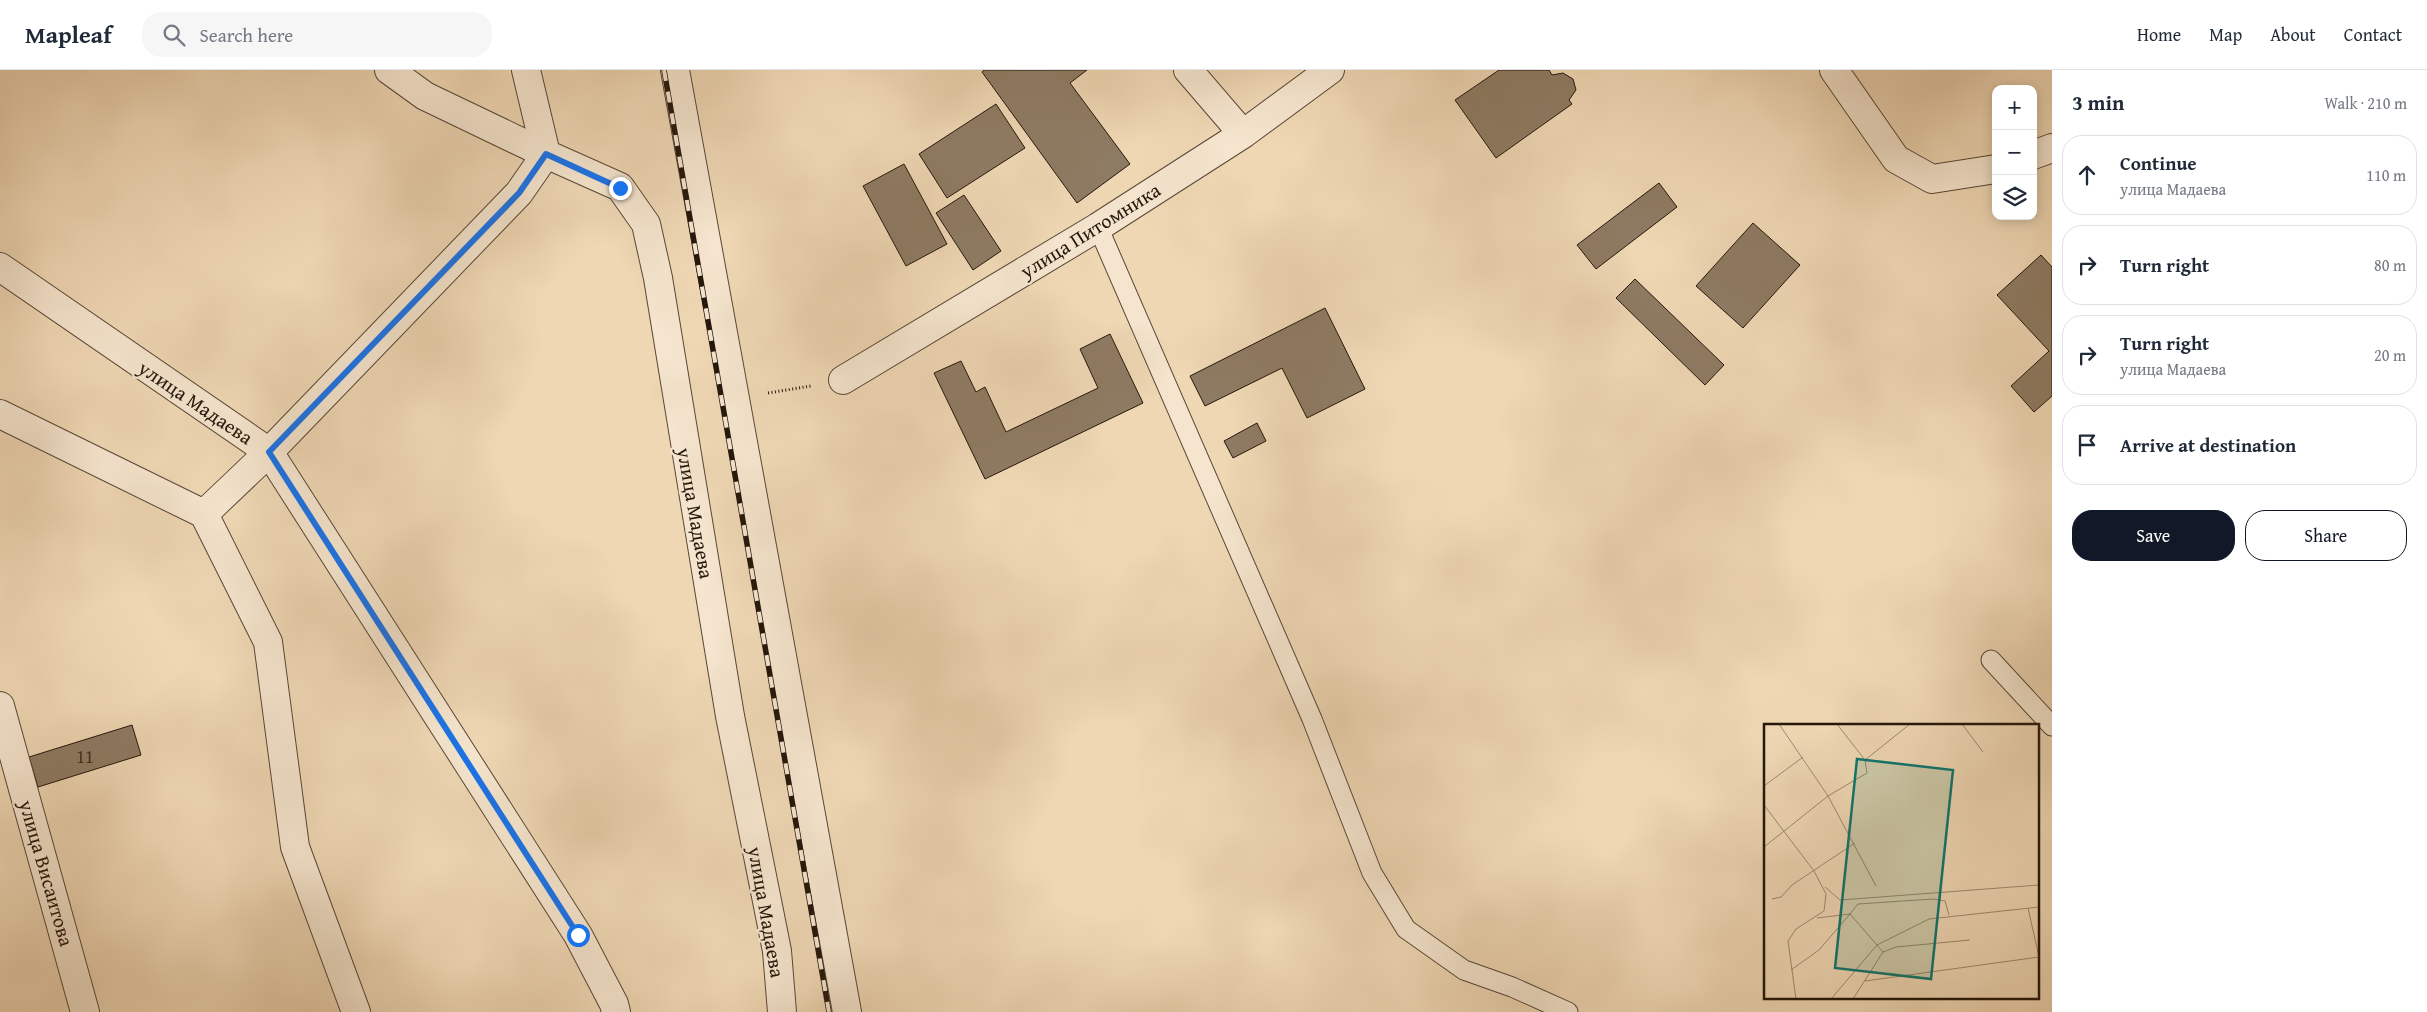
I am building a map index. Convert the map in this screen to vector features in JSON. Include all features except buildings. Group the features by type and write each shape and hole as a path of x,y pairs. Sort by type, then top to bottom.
{"street":[{"name":"улица Мадаева","path":"389,70 425,96 620,188 646,224 658,278 730,716 777,952 782,1012"},
{"path":"204,514 269,452 519,193 546,154 526,70"},
{"path":"675,70 847,1012"},
{"path":"1188,70 1243,134"},
{"name":"улица Питомника","path":"843,380 1098,227 1243,134 1330,70"},
{"path":"1834,70 1896,159 1932,179 1992,170"},
{"path":"2037,154 2052,148"},
{"name":"улица Мадаева","path":"0,267 269,452 578,935 614,1004 616,1012"},
{"path":"0,414 204,514 268,642 295,846 356,1012"},
{"name":"улица Висаитова","path":"0,706 86,1012"}],"lane":[{"path":"1098,227 1312,719 1372,873 1406,929 1464,970 1512,987 1568,1012"},
{"path":"1991,660 2052,726"}],"path":[{"path":"735,400 843,380"}],"railway":[{"path":"664,70 829,1012"}],"route":[{"path":"578,935 269,452 519,193 546,154 620,188"}]}
